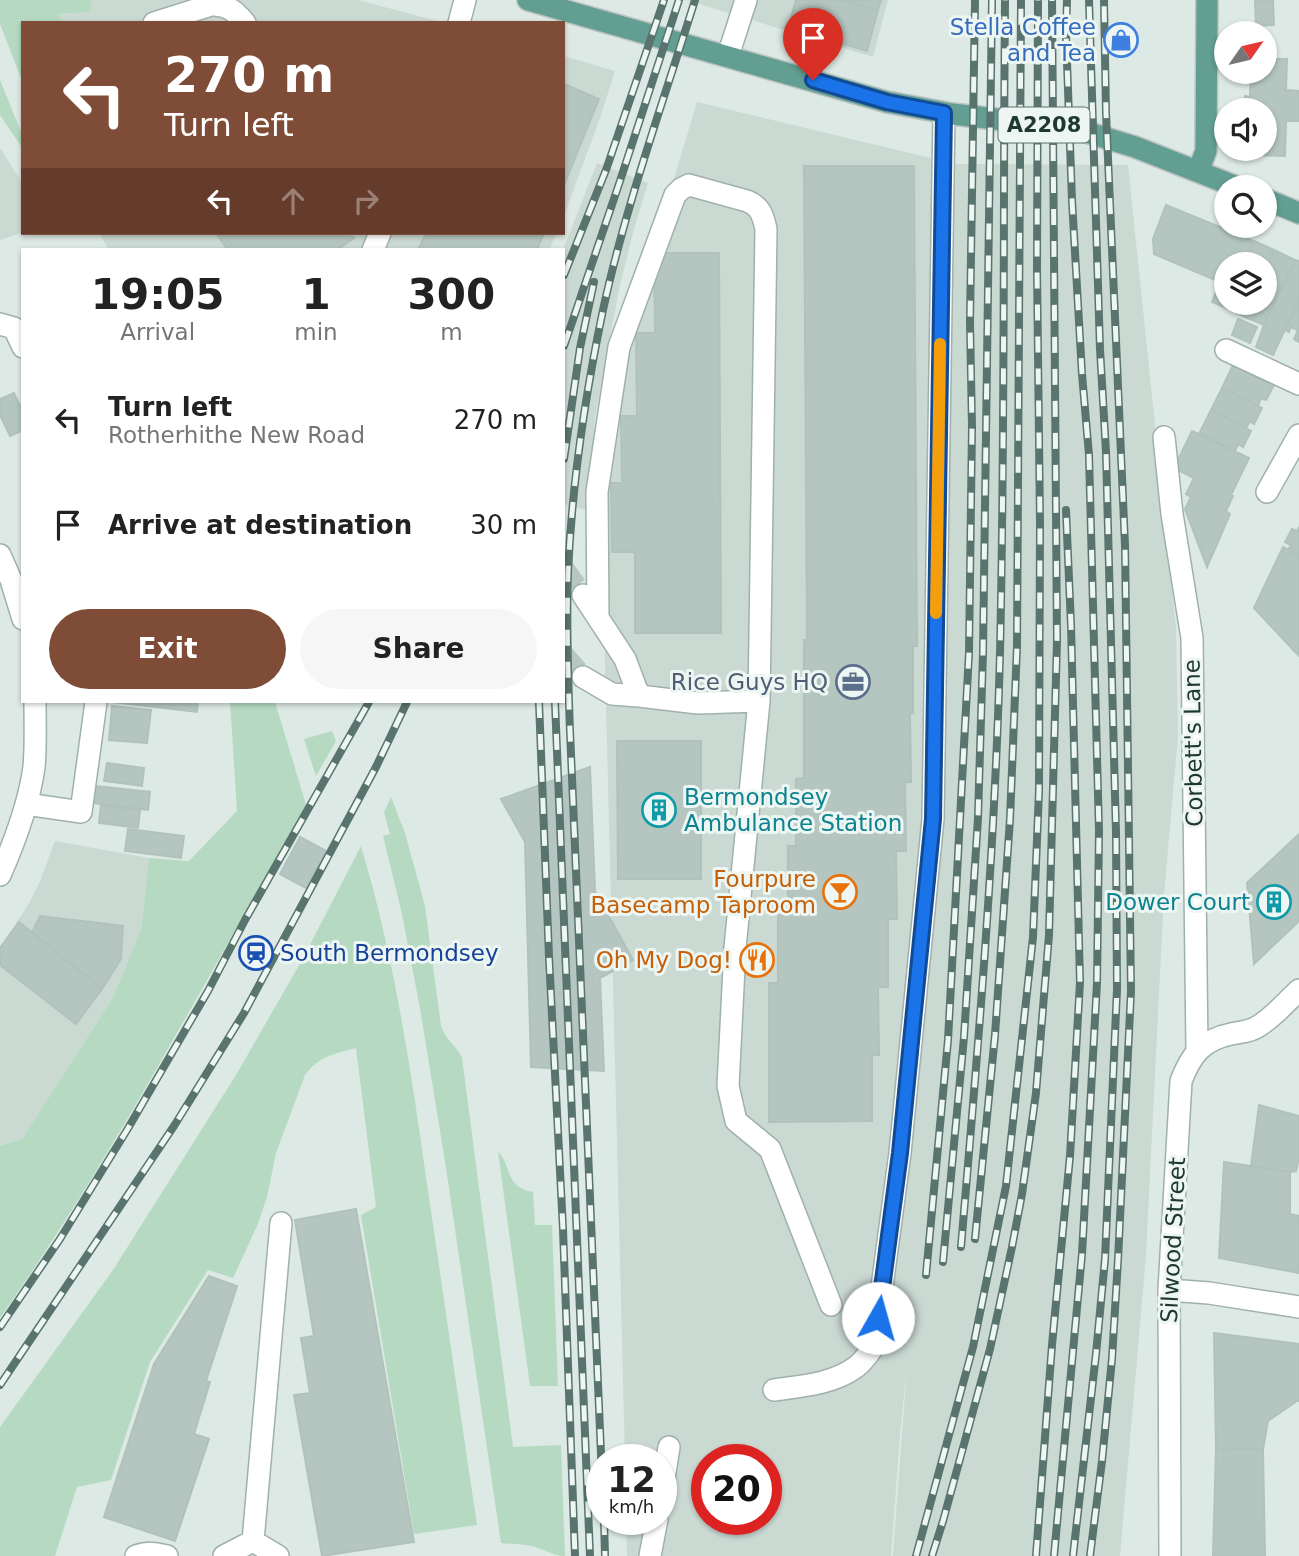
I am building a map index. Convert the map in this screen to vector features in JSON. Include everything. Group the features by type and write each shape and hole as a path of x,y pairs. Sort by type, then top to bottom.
{"main road":[{"name":"A2208","path":"528,0 887,102 944,113 1073,128 1135,147 1214,178"},
{"path":"1198,171 1206,151 1207,0"},
{"path":"1277,204 1299,213"}],"street":[{"path":"460,21 465,0"},
{"path":"728,55 746,0"},
{"path":"160,21 211,5 221,5 233,10 243,21"},
{"path":"774,1390 811,1385 840,1377 858,1366 874,1346 900,1153 933,819 944,113"},
{"path":"598,616 597,492 619,346 675,195 689,185 747,201 755,204 763,215 766,229 759,701 735,948 728,1086 736,1121 770,1149 831,1305"},
{"path":"0,324 14,328 21,343"},
{"path":"1226,350 1299,384"},
{"path":"1267,492 1299,435"},
{"name":"Corbett's Lane","path":"1164,437 1172,514 1192,638 1197,1050"},
{"path":"0,555 21,613"},
{"path":"583,595 625,659 639,696"},
{"path":"583,677 612,694 698,704 759,701"},
{"path":"0,875 26,804 34,766 35,703"},
{"path":"26,804 81,812 96,703"},
{"path":"1197,1050 1220,1037 1248,1032 1258,1027 1299,990"},
{"name":"Silwood Street","path":"1170,1556 1169,1290 1181,1081 1197,1050"},
{"path":"253,1541 281,1223"},
{"path":"1169,1290 1209,1293 1299,1307"},
{"path":"650,1556 653,1535"},
{"path":"224,1556 253,1541"},
{"path":"253,1541 278,1556"},
{"path":"136,1556 156,1553 167,1556"}],"shaded area":[{"path":"92,0 358,0 437,21 62,21 57,14 91,12"},
{"path":"686,0 888,0 873,57"},
{"path":"565,56 615,71 565,213"},
{"path":"697,102 958,164 1128,165 1176,627 1178,736 1164,895 1146,1255 1120,1556 893,1556 907,1366 891,1556 627,1556 626,1535 677,1535 677,1444 625,1444 599,426"},
{"path":"0,148 21,181 21,233 0,240"},
{"path":"597,163 648,183 620,285 595,418 588,511 565,504 564,248"},
{"path":"100,235 556,235 550,248 108,248"},
{"path":"55,841 149,858 141,930 112,999 22,1139 0,1146 0,948 28,905"}],"green space":[{"path":"0,0 92,0 91,12 58,14 62,21 21,21 21,78 0,24"},
{"path":"0,80 21,132 21,146 0,115"},
{"path":"230,703 275,703 307,808 112,1145 0,1318 0,1146 22,1139 112,999 141,930 149,858 189,861 237,811"},
{"path":"332,731 336,741 316,776 304,739"},
{"path":"391,797 405,833 425,906 441,1026 462,1058 513,1447 561,1445 565,1556 531,1546 501,1543 421,1014 402,914 383,836 390,834 384,812"},
{"path":"361,846 383,929 408,1056 477,1525 414,1534 361,1215 376,1207 356,1048 321,1060 305,1075 276,1153 267,1197 257,1226 233,1278 208,1270 150,1362 111,1480 77,1487 55,1556 0,1556 0,1427 113,1270 236,1075 301,962"},
{"path":"498,1152 516,1185 533,1192 535,1225 552,1225 558,1386 530,1386"}],"building":[{"path":"796,0 842,0 878,10 867,51 788,28"},
{"path":"842,0 881,0 878,10"},
{"path":"1255,0 1273,0 1274,21 1256,21"},
{"path":"1278,59 1287,59 1286,90 1299,91 1299,121 1286,121 1285,156 1277,156 1277,98 1245,98 1250,97 1251,84 1278,84"},
{"path":"565,84 599,99 565,183"},
{"path":"804,166 914,166 917,646 913,646 913,713 910,713 911,782 905,782 906,851 896,851 897,919 888,919 888,987 878,987 879,1055 872,1055 872,1121 769,1122 769,983 778,983 778,915 788,915 788,846 796,846 796,779 804,778 804,640 807,640"},
{"path":"1166,205 1214,225 1214,238 1247,238 1254,241 1249,252 1214,252 1214,279 1154,254 1153,239"},
{"path":"217,235 352,235 354,238 340,248 227,248"},
{"path":"425,235 543,235 538,248 419,248"},
{"path":"1254,241 1274,250 1273,252 1249,252"},
{"path":"1274,250 1295,260 1277,298 1277,252 1273,252"},
{"path":"654,253 719,253 721,633 635,633 635,552 612,552 611,483 622,483 621,416 637,416 636,333 655,333"},
{"path":"1295,260 1299,261 1299,300 1273,355 1256,347 1269,315 1277,315 1277,298"},
{"path":"1299,300 1299,342 1294,339 1298,330 1291,327 1289,332 1285,330"},
{"path":"1246,315 1269,315 1264,325 1245,317"},
{"path":"1238,319 1257,327 1250,343 1232,335"},
{"path":"1233,365 1274,385 1266,400 1261,398 1258,406 1222,388"},
{"path":"1222,388 1262,408 1254,424 1250,421 1246,428 1211,410"},
{"path":"14,393 21,408 21,431 10,436 0,415 0,399"},
{"path":"1211,410 1251,431 1243,447 1238,444 1235,451 1199,434"},
{"path":"1192,431 1249,458 1231,495 1233,496 1226,511 1230,514 1207,567 1185,509 1191,497 1186,494 1194,478 1174,468"},
{"path":"1299,527 1299,555 1288,550 1291,545 1285,542 1292,529 1297,531"},
{"path":"1283,547 1299,555 1299,656 1254,608"},
{"path":"120,703 198,703 197,712"},
{"path":"112,706 151,710 147,743 109,740"},
{"name":"Bermondsey Ambulance Station","path":"617,741 701,741 701,879 618,879"},
{"path":"107,763 144,768 142,786 104,781"},
{"path":"590,767 595,891 633,960 600,978 604,1071 531,1067 525,842 501,799"},
{"path":"95,786 150,792 148,810 93,803"},
{"path":"101,805 140,810 138,828 99,823"},
{"path":"128,829 184,836 181,858 125,851"},
{"name":"Dower Court","path":"1299,834 1299,921 1254,964 1247,883"},
{"path":"300,837 326,851 306,888 280,874"},
{"path":"40,916 123,926 121,959 102,989 32,933"},
{"path":"19,922 102,989 76,1024 0,965 0,948"},
{"name":"Oh My Dog!","path":"752,947 763,948 761,972 750,972"},
{"path":"1259,1105 1299,1116 1299,1158 1296,1171 1251,1166"},
{"path":"1224,1162 1290,1172 1290,1214 1299,1216 1299,1273 1219,1258"},
{"path":"356,1209 414,1542 322,1556 294,1395 310,1393 301,1338 314,1336 295,1220"},
{"path":"209,1276 237,1286 206,1381 210,1382 194,1434 209,1439 175,1541 104,1517 154,1364"},
{"path":"1214,1333 1299,1344 1299,1401 1268,1421 1263,1449 1216,1448"},
{"path":"1216,1448 1263,1449 1265,1556 1213,1556"}],"tunnel":[{"path":"565,570 583,595"},
{"path":"565,656 583,677"}],"railway":[{"path":"565,272 606,170 664,0"},
{"path":"565,343 679,0"},
{"path":"601,1444 569,691 567,612 570,539 590,375 612,270 695,0"},
{"path":"926,1275 948,1040 969,653 975,0"},
{"path":"943,1262 964,1037 978,818 983,652 992,0"},
{"path":"961,1247 985,950 998,727 1003,490 1005,0"},
{"path":"975,1239 995,1035 1010,819 1017,646 1021,0"},
{"path":"916,1556 973,1347 1006,1186 1033,937 1039,791 1038,0"},
{"path":"932,1556 990,1349 1022,1194 1036,1093 1049,935 1057,640 1052,0"},
{"path":"1054,1556 1082,1254 1097,983 1099,831 1089,455 1072,200 1067,0"},
{"path":"1073,1556 1105,1259 1117,989 1116,833 1106,452 1100,349 1089,0"},
{"path":"1090,1556 1112,1359 1131,991 1125,545 1106,113 1104,0"},
{"path":"565,452 580,348 594,282"},
{"path":"1036,1556 1070,1156 1080,982 1066,510"},
{"path":"0,1327 60,1239 127,1130 368,703"},
{"path":"0,1385 174,1126 244,1013 376,767 407,703"},
{"path":"539,703 575,1556"},
{"path":"555,703 590,1556"},
{"path":"604,1535 605,1556"}],"slow traffic":[{"path":"936,613 940,344"}],"place":[{"name":"Stella Coffee and Tea","path":"1121,40"},
{"name":"Rice Guys HQ","path":"853,682"},
{"name":"Bermondsey Ambulance Station","path":"659,810"},
{"name":"Fourpure Basecamp Taproom","path":"840,892"},
{"name":"Dower Court","path":"1274,902"},
{"name":"South Bermondsey","path":"256,953"},
{"name":"Oh My Dog!","path":"757,960"}],"route":[{"path":"813,80 887,102 944,113 933,819 900,1153 878,1318"}]}
